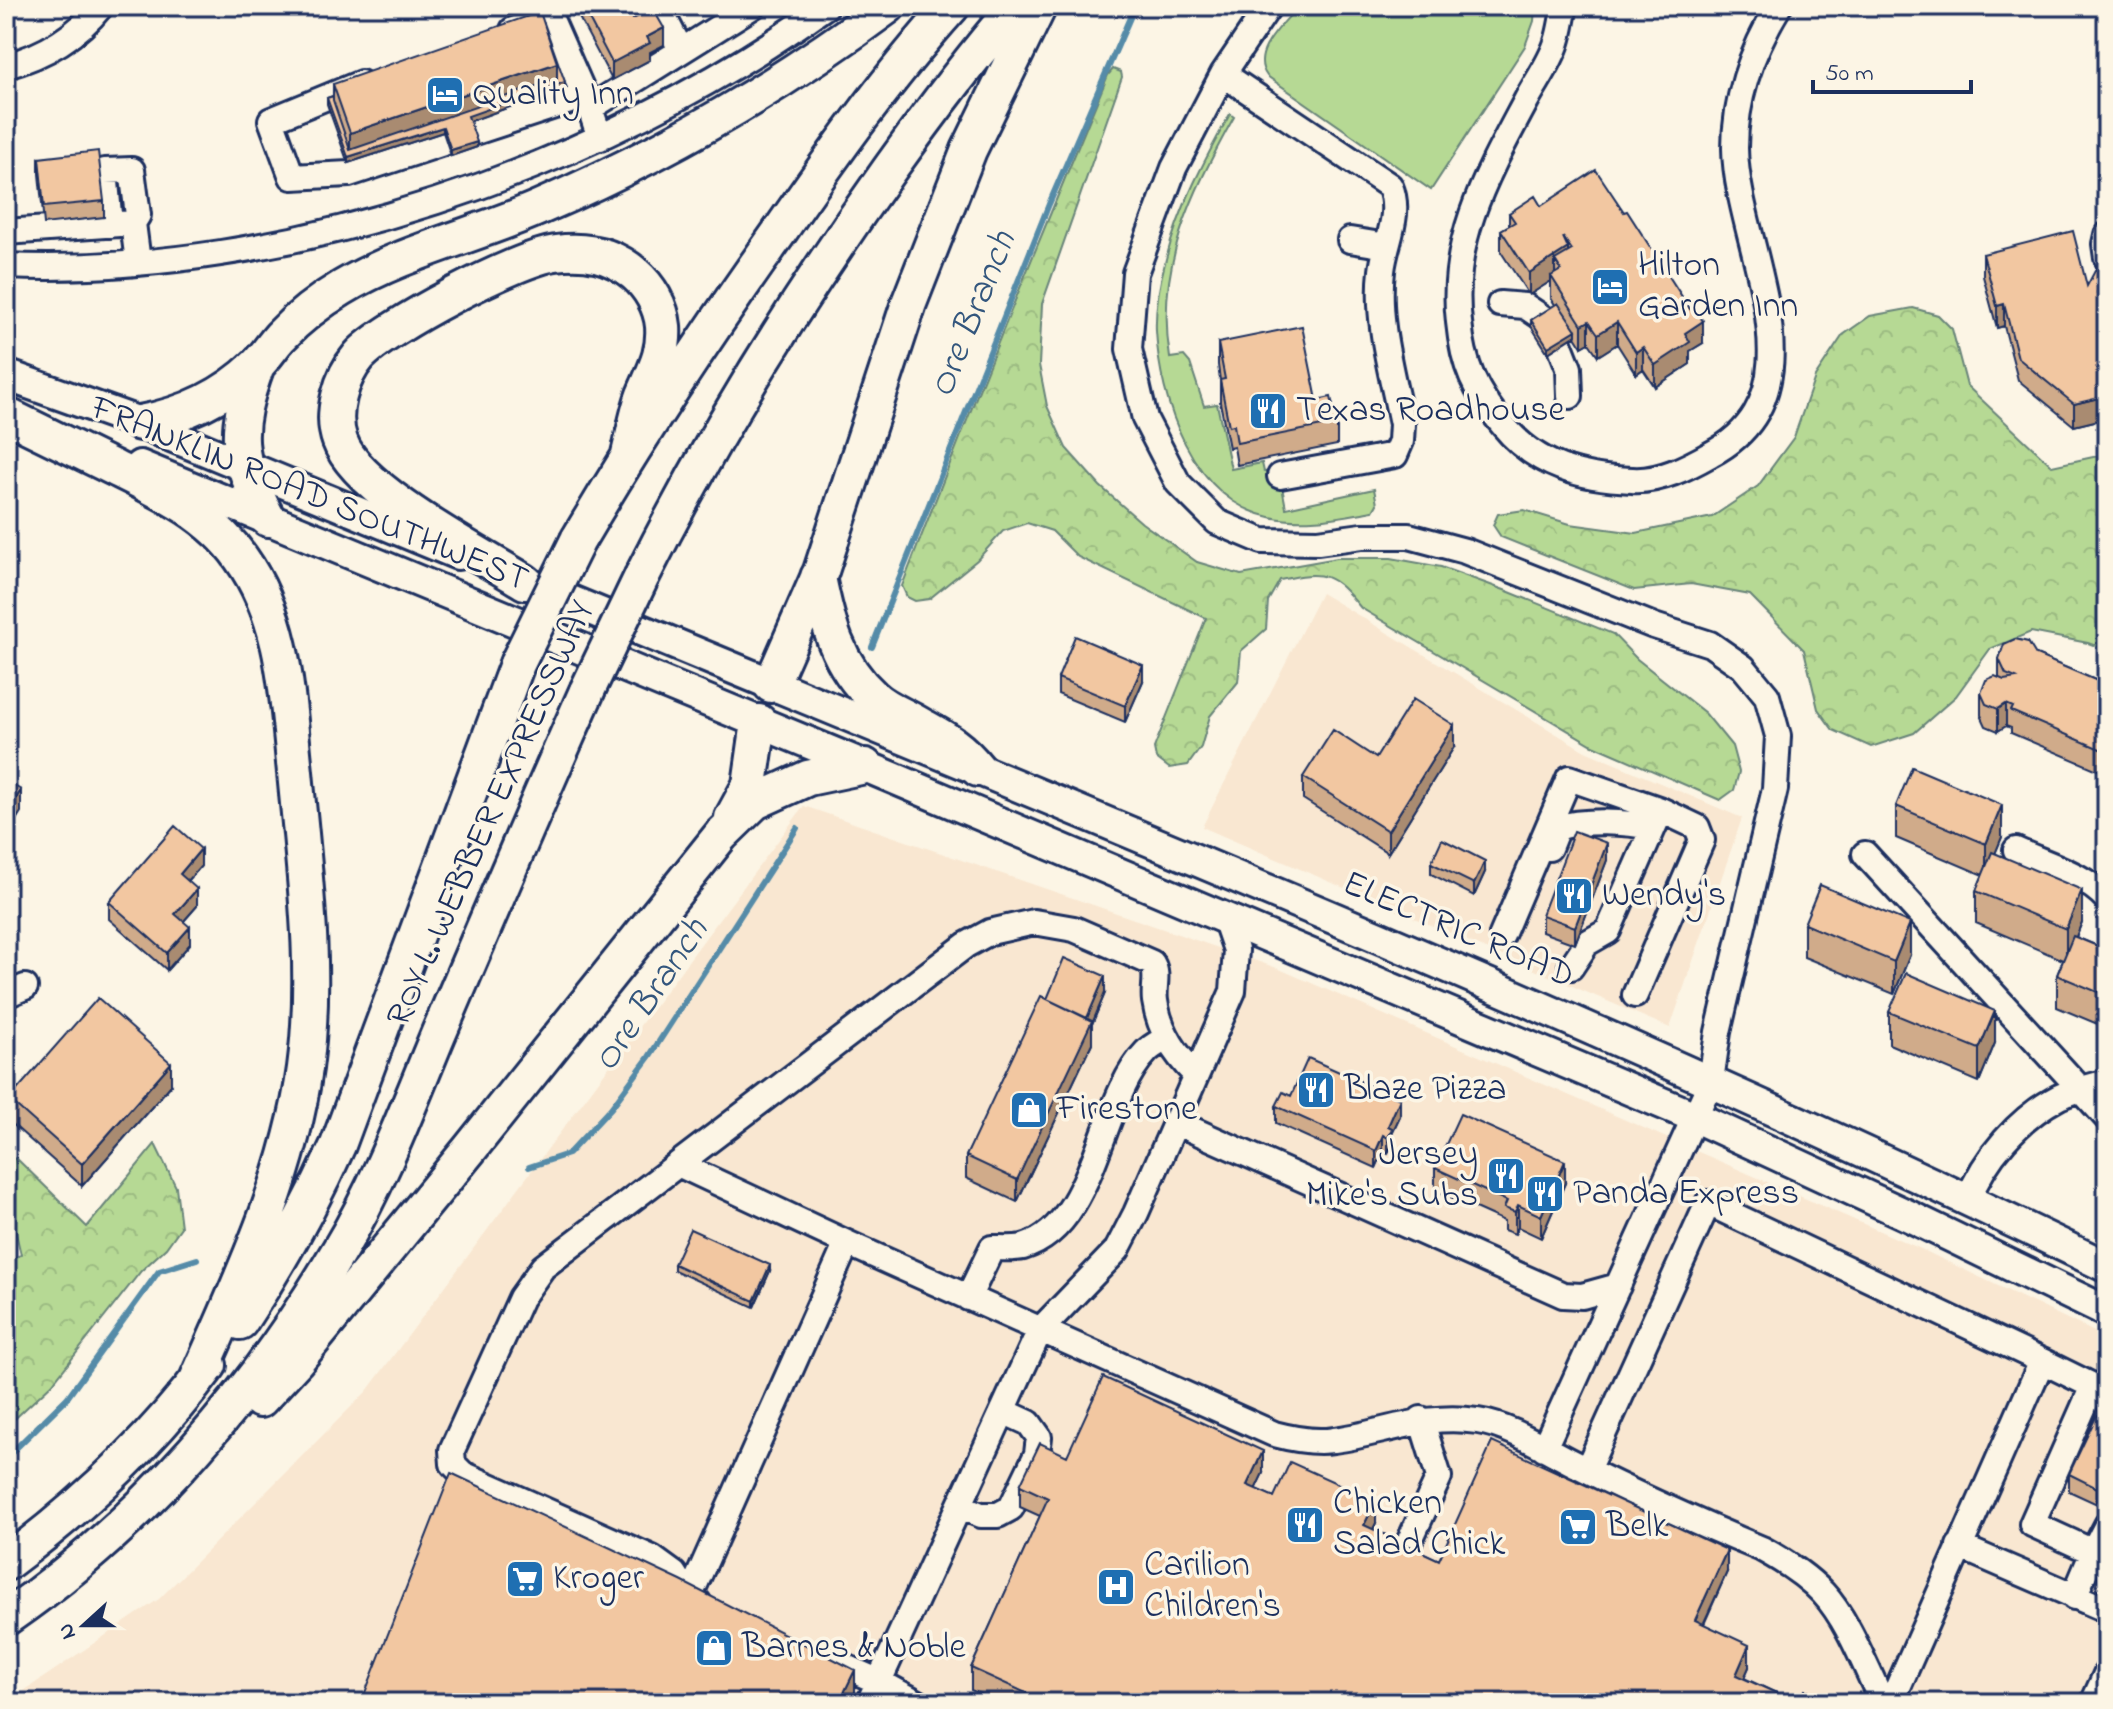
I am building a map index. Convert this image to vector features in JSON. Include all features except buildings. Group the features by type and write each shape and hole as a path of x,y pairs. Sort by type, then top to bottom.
{"highway":[{"path":"140,423 190,410 229,387 257,365 309,310 342,288 377,270 535,209 626,169 754,98 888,6"},
{"name":"ROY L. WEBBER EXPRESSWAY","path":"6,1563 100,1487 150,1437 230,1338 276,1269 338,1145 517,664 578,540 693,355 819,174 891,79 952,6"},
{"name":"ROY L. WEBBER EXPRESSWAY","path":"6,1618 76,1566 138,1512 178,1470 254,1377 342,1247 392,1143 587,691 677,505 779,332 842,236 915,134 1016,6"},
{"path":"771,685 818,577 909,303 969,150 1039,6"},
{"path":"525,582 386,495 346,456 338,438 336,419 339,397 357,358 376,339 454,295 530,259 580,251 605,255 625,266 642,281 662,315 663,330 656,373 644,396 629,454"},
{"path":"257,365 240,418 240,438 243,466 268,519"},
{"path":"8,416 168,495 221,534 241,557 262,593 275,627 285,673 309,940 309,1019 305,1071 293,1127 268,1209 244,1273 196,1382"},
{"path":"818,577 827,620 839,653 852,676 875,699 961,749 978,769"},
{"path":"721,835 750,785 759,722"},
{"path":"178,1470 249,1412 296,1361 721,835 755,802 808,778 865,766"}],"main road":[{"name":"FRANKLIN ROAD SOUTHWEST","path":"6,375 140,423 525,582"},
{"name":"FRANKLIN ROAD SOUTHWEST","path":"8,416 73,438 865,766"},
{"name":"ELECTRIC ROAD","path":"525,582 978,769 1711,1081 2107,1267"},
{"path":"759,722 771,685"},
{"path":"865,766 1695,1117 2107,1312"}],"street":[{"path":"6,66 52,48 77,31 101,6"},
{"path":"658,6 681,50"},
{"path":"472,133 587,102 753,6"},
{"path":"6,266 105,265 258,246 348,226 450,197 518,173 600,138 738,63 826,6"},
{"path":"1269,6 1223,74 1174,168 1135,273 1129,349 1145,419 1178,483 1217,522 1262,541 1318,542 1362,536 1409,536 1465,551 1654,626 1710,644 1743,667 1767,696 1778,736 1775,789 1718,1032 1711,1081 1544,1448"},
{"path":"1565,6 1557,44 1473,205 1460,251 1456,301 1462,355 1482,399 1510,434 1551,464 1595,478 1639,481 1683,469 1724,447 1753,420 1770,382 1770,337 1764,292 1735,149 1741,91 1758,41 1779,6"},
{"path":"491,38 550,17 600,138"},
{"path":"388,73 271,120 292,177 349,174 446,142"},
{"path":"1223,74 1390,186 1395,199 1382,269 1381,309 1402,424 1401,441 1395,455 1280,476"},
{"path":"6,226 122,224 138,262"},
{"path":"2107,235 2107,258"},
{"path":"1350,240 1387,246"},
{"path":"1500,304 1525,306 1543,318 1560,345 1569,368 1570,396"},
{"path":"1502,935 1569,778 1650,821"},
{"path":"1571,967 1587,943 1608,931 1642,853 1650,821"},
{"path":"1526,881 1537,876 1557,828 1582,823 1650,821 1697,827 1702,840 1635,995"},
{"path":"2016,850 2084,880 2107,899"},
{"path":"1865,854 2107,1118"},
{"path":"874,1692 1040,1330 1117,1250 1136,1213 1233,991 1236,950 1225,918"},
{"path":"716,1610 689,1598 674,1574 652,1558 463,1474 453,1464 452,1450 521,1298 543,1267 966,945 990,932 1017,924 1034,922 1074,929 1152,963 1156,971 1154,997 1167,1038 1195,1074"},
{"path":"968,1298 992,1248 1022,1247 1046,1235 1073,1207 1132,1069 1148,1049 1167,1038"},
{"path":"1968,1200 1986,1163 2008,1136 2050,1102 2107,1082"},
{"path":"1175,1122 1563,1295 1582,1296 1618,1286"},
{"path":"680,1165 1274,1434 1293,1439 1332,1441 1421,1419 1482,1421 1544,1448 1791,1565 1823,1593 1839,1614 1883,1703"},
{"path":"1587,1470 1708,1203 2100,1390 2032,1524 2100,1556"},
{"path":"689,1598 847,1243"},
{"path":"1891,1703 2042,1361"},
{"path":"960,1506 981,1515 998,1515 1011,1508 1037,1454 1039,1437 1029,1423 1003,1411"},
{"path":"1404,1553 1439,1477 1421,1419"},
{"path":"2074,1597 2100,1556 2107,1525"},
{"path":"1959,1546 2107,1610"},
{"path":"811,1652 874,1692 918,1703"},
{"path":"2093,1703 2107,1672"}],"shaded area":[{"path":"1321,593 1585,751 1742,818 1670,1028 1202,827"},
{"path":"804,806 1277,968 1921,1249 2107,1338 2107,1703 6,1703 159,1599 367,1391"}],"green space":[{"path":"1298,6 1535,6 1534,21 1525,46 1431,190 1267,76 1262,58 1265,48"},
{"path":"1113,69 1121,72 1122,77 1042,304 1039,365 1047,406 1066,448 1100,486 1142,523 1197,562 1241,575 1337,558 1391,558 1441,567 1613,634 1637,659 1705,713 1732,746 1739,772 1734,790 1720,800 1591,744 1361,608 1342,587 1318,575 1280,580 1268,601 1266,629 1241,651 1238,682 1210,716 1201,747 1188,765 1169,768 1156,758 1154,748 1206,618 1078,557 1052,531 1027,523 1003,531 977,560 929,599 915,601 907,597 902,586 1055,202"},
{"path":"1230,114 1234,117 1191,204 1172,262 1167,325 1170,358 1184,356 1190,363 1204,406 1217,404 1231,469 1262,463 1264,472 1274,471 1277,488 1282,487 1286,508 1374,489 1377,504 1373,511 1296,520 1270,517 1243,507 1220,491 1201,469 1185,444 1173,416 1156,331 1160,285 1171,240 1185,203"},
{"path":"1913,308 1938,315 1952,329 1967,386 2052,466 2107,454 2107,650 2088,643 2031,632 1990,649 1956,696 1914,733 1871,747 1833,730 1818,709 1804,650 1750,595 1691,584 1634,590 1501,537 1493,525 1498,514 1524,510 1570,524 1636,533 1712,517 1758,486 1794,437 1815,377 1843,335 1870,316"},
{"path":"155,1144 176,1187 181,1227 166,1248 141,1271 52,1384 6,1427 6,1261 21,1255 6,1190 6,1162 16,1158 87,1227"}],"waterway":[{"name":"Ore Branch","path":"872,647 1049,204 1135,6"},
{"name":"Ore Branch","path":"529,1167 568,1154 611,1108 649,1057 797,828"},
{"name":"Ore Branch","path":"6,1458 67,1398 159,1271 197,1259"}],"place":[{"name":"Quality Inn","path":"445,95"},
{"name":"Hilton Garden Inn","path":"1610,287"},
{"name":"Texas Roadhouse","path":"1268,411"},
{"name":"Wendy's","path":"1574,896"},
{"name":"Blaze Pizza","path":"1316,1090"},
{"name":"Firestone","path":"1029,1110"},
{"name":"Jersey Mike's Subs","path":"1506,1176"},
{"name":"Panda Express","path":"1545,1194"},
{"name":"Chicken Salad Chick","path":"1305,1525"},
{"name":"Belk","path":"1578,1527"},
{"name":"Kroger","path":"525,1579"},
{"name":"Carilion Children's","path":"1116,1587"},
{"name":"Barnes & Noble","path":"714,1648"}]}
